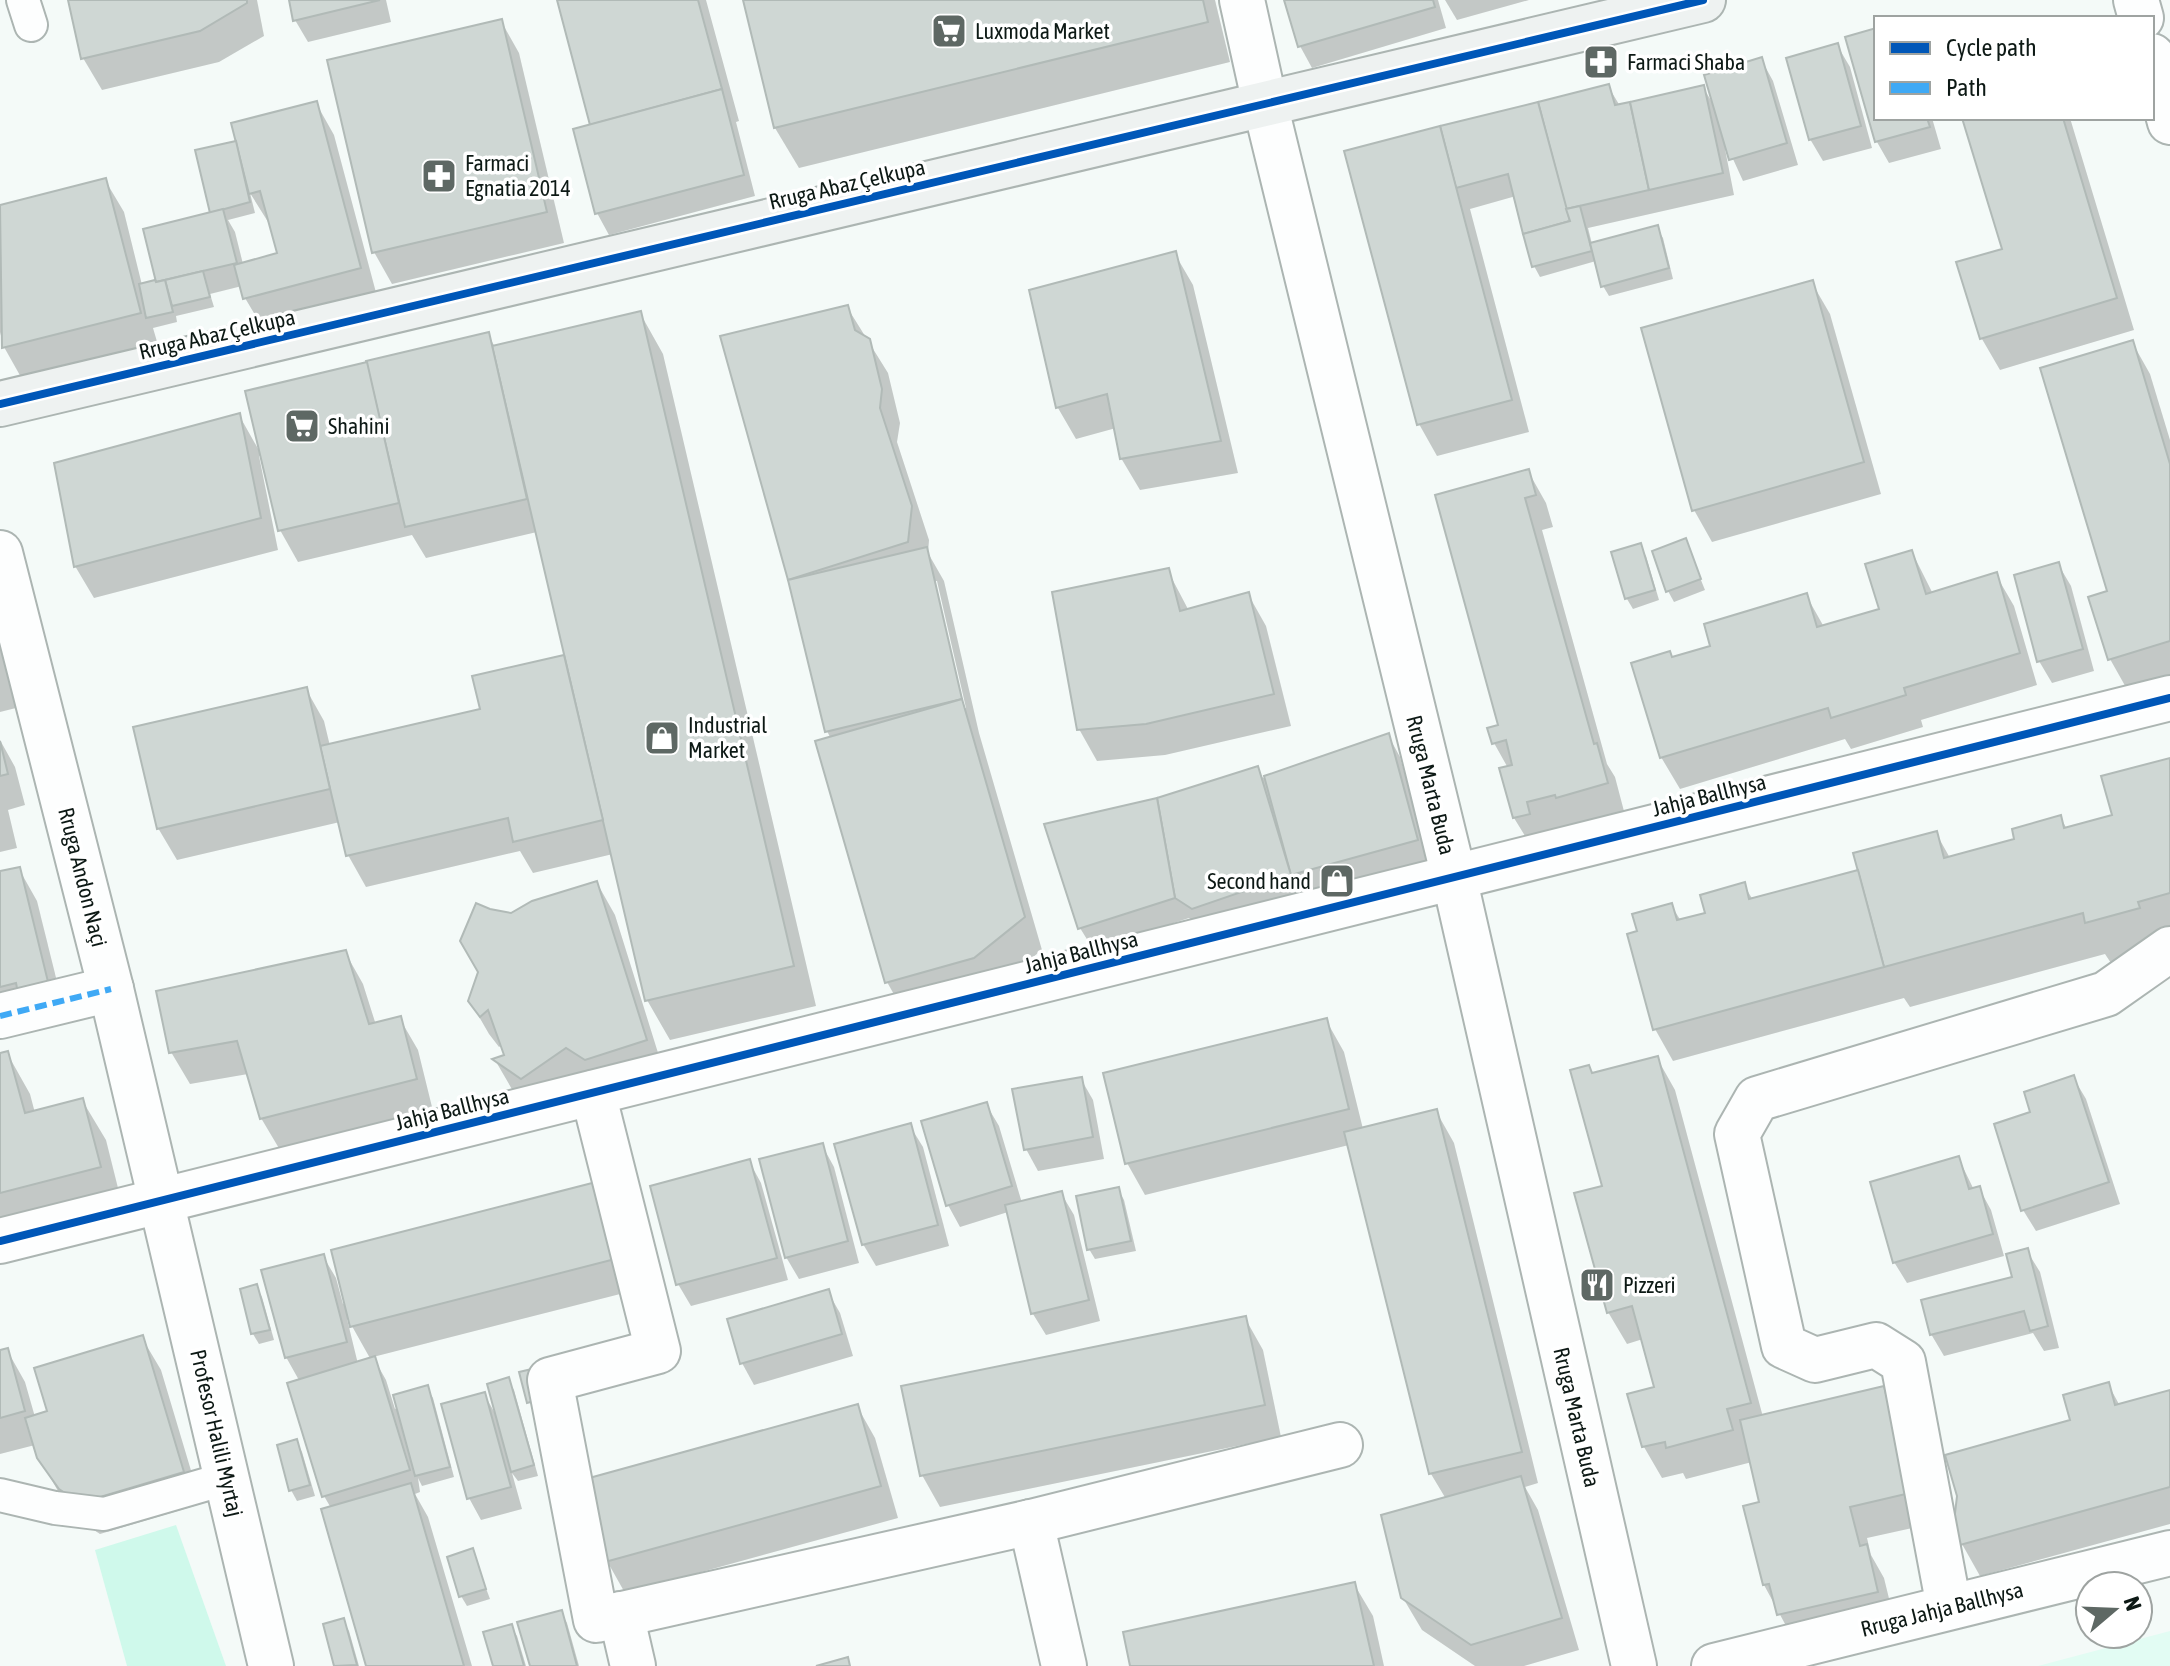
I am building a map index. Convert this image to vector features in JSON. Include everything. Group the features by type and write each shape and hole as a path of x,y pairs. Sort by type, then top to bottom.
{"street":[{"name":"Rruga Marta Buda","path":"1242,0 1454,877 1634,1666"},
{"name":"Rruga Abaz Çelkupa","path":"0,404 1703,0"},
{"path":"2154,63 2170,122"},
{"name":"Rruga Andon Naçi","path":"0,553 162,1201"},
{"name":"Jahja Ballhysa","path":"0,1241 2170,698"},
{"path":"1949,1607 1903,1362 1876,1345 1815,1360 1784,1346 1737,1134 1757,1099 2106,994 2170,949"},
{"path":"0,1016 111,989"},
{"path":"593,1093 658,1351 550,1380 596,1620 1031,1522 1340,1445"},
{"name":"Profesor Halili Myrtaj","path":"162,1201 271,1666"},
{"path":"1031,1522 1064,1666"},
{"name":"Rruga Jahja Ballhysa","path":"1714,1666 2170,1553"},
{"path":"621,1614 633,1666"}],"lane":[{"path":"0,1495 55,1508 104,1514 228,1478"}],"shaded area":[{"path":"176,1525 226,1666 127,1666 95,1550"},
{"path":"2170,1631 2170,1666 2038,1666 2098,1650 2154,1650 2154,1635"}],"building":[{"path":"68,0 247,0 247,3 200,31 81,59"},
{"path":"289,0 380,0 293,21"},
{"path":"557,0 698,0 722,89 590,125"},
{"path":"743,0 1203,0 1208,22 774,128"},
{"path":"1284,0 1433,0 1435,7 1298,47"},
{"path":"502,19 547,212 372,253 327,60"},
{"path":"1874,29 1874,120 1928,120 1930,127 1875,142 1845,37"},
{"path":"1838,43 1861,126 1809,140 1786,58"},
{"path":"1762,57 1787,143 1729,160 1704,75"},
{"path":"1609,84 1615,105 1630,102 1649,190 1566,209 1538,102"},
{"path":"1704,85 1723,173 1649,190 1630,102"},
{"path":"722,89 744,175 595,214 573,129"},
{"path":"317,101 361,268 243,299 234,265 277,253 260,191 249,194 231,123"},
{"path":"1538,102 1570,221 1523,234 1508,174 1456,188 1440,126"},
{"path":"1963,120 2064,120 2117,298 1980,339 1956,262 2002,249"},
{"path":"1440,126 1512,400 1417,425 1344,151"},
{"path":"236,141 250,202 210,213 195,150"},
{"path":"106,178 141,313 2,348 0,205"},
{"path":"1580,206 1592,251 1532,267 1523,234 1570,221 1566,209"},
{"path":"223,209 237,263 156,282 143,229"},
{"path":"1658,225 1669,268 1601,287 1590,243"},
{"path":"1176,251 1221,441 1120,459 1107,394 1056,408 1029,290"},
{"path":"203,271 210,297 172,306 165,280"},
{"path":"165,280 173,312 146,318 139,284"},
{"path":"1813,280 1864,462 1692,511 1641,328"},
{"path":"848,305 855,330 870,339 882,389 880,408 912,506 908,542 788,580 720,336"},
{"name":"Industrial Market","path":"641,311 794,966 645,1001 492,346"},
{"path":"489,332 527,499 405,527 366,361"},
{"path":"2133,340 2170,464 2170,641 2108,660 2088,597 2107,591 2040,368"},
{"path":"367,362 399,503 278,531 245,391"},
{"path":"240,413 261,518 74,567 54,463"},
{"path":"1529,469 1536,495 1525,498 1594,744 1597,743 1608,783 1556,798 1555,795 1527,802 1530,814 1513,818 1499,768 1512,765 1506,740 1492,744 1487,728 1498,725 1435,495"},
{"path":"1686,538 1701,579 1666,592 1652,551"},
{"path":"1641,543 1655,590 1625,599 1611,552"},
{"path":"927,547 962,699 825,732 788,580"},
{"path":"1912,550 1926,594 1997,572 2020,653 1904,688 1906,695 1831,718 1828,708 1660,758 1631,663 1670,651 1672,657 1710,646 1704,624 1807,593 1817,627 1879,609 1865,564"},
{"path":"2059,562 2083,649 2037,662 2014,575"},
{"path":"1169,568 1180,611 1249,592 1274,694 1146,724 1077,730 1052,592"},
{"path":"564,655 603,820 513,842 508,818 346,856 320,746 480,709 472,676"},
{"path":"307,687 330,789 157,829 133,727"},
{"path":"962,699 1025,917 974,958 885,983 815,741"},
{"path":"1389,733 1418,840 1291,875 1264,776"},
{"path":"0,741 8,774 0,776"},
{"path":"2170,758 2170,893 2138,902 2140,908 2085,923 2083,913 1884,967 1853,853 1937,831 1944,858 2014,839 2012,829 2061,815 2064,828 2112,815 2101,776"},
{"path":"1258,766 1291,875 1192,909 1175,898 1157,798"},
{"path":"1157,798 1175,898 1078,929 1044,824"},
{"path":"20,867 50,990 19,998 16,983 0,987 0,871"},
{"path":"1858,870 1884,967 1653,1030 1627,934 1637,931 1632,914 1672,903 1677,920 1705,913 1700,895 1745,882 1749,899"},
{"path":"597,881 647,1040 585,1060 566,1048 521,1079 492,1059 504,1055 488,1010 480,1017 468,1001 478,972 460,941 476,903 511,913 532,901"},
{"path":"346,950 369,1024 401,1016 417,1079 260,1119 237,1041 169,1053 156,991"},
{"path":"1327,1018 1349,1109 1125,1164 1103,1073"},
{"path":"8,1051 25,1113 83,1098 101,1167 0,1193 0,1053"},
{"path":"1658,1056 1751,1403 1727,1409 1733,1430 1666,1448 1665,1442 1642,1447 1627,1394 1654,1387 1632,1306 1607,1313 1574,1193 1602,1186 1570,1070 1589,1065 1592,1073"},
{"path":"2074,1075 2109,1182 2021,1211 1994,1124 2030,1112 2024,1092"},
{"path":"1082,1077 1093,1137 1024,1150 1012,1089"},
{"path":"987,1102 1012,1186 946,1206 921,1121"},
{"path":"1437,1109 1522,1452 1429,1474 1344,1132"},
{"path":"911,1123 938,1225 862,1245 834,1144"},
{"path":"823,1143 848,1241 785,1258 759,1159"},
{"path":"1959,1156 1969,1189 1980,1186 1993,1234 1893,1263 1870,1182"},
{"path":"750,1159 777,1258 676,1285 650,1186"},
{"path":"600,1181 619,1258 350,1327 331,1250"},
{"path":"1119,1187 1131,1241 1087,1250 1076,1196"},
{"path":"1062,1191 1089,1300 1031,1314 1005,1205"},
{"path":"2028,1248 2048,1326 2030,1331 2024,1311 1930,1335 1921,1300 2012,1277 2006,1254"},
{"path":"324,1254 347,1342 285,1358 261,1270"},
{"path":"257,1284 270,1330 251,1334 240,1289"},
{"path":"829,1289 842,1334 740,1364 727,1319"},
{"path":"1246,1316 1265,1405 920,1476 901,1386"},
{"path":"143,1335 184,1472 80,1503 59,1489 37,1458 25,1418 47,1411 34,1368"},
{"path":"8,1348 25,1411 0,1418 0,1350"},
{"path":"375,1356 410,1470 322,1497 287,1383"},
{"path":"536,1368 545,1398 527,1403 519,1372"},
{"path":"509,1377 534,1465 511,1472 487,1384"},
{"path":"2109,1382 2115,1405 2170,1390 2170,1487 1960,1545 1954,1522 1957,1496 1945,1455 2070,1420 2063,1395"},
{"path":"428,1385 450,1467 415,1476 393,1395"},
{"path":"1884,1386 1910,1493 1850,1507 1860,1546 1867,1544 1878,1592 1777,1615 1769,1584 1763,1585 1743,1506 1759,1502 1740,1420"},
{"path":"485,1392 511,1487 467,1499 441,1404"},
{"path":"858,1404 881,1486 605,1562 582,1480"},
{"path":"297,1439 310,1485 289,1491 277,1445"},
{"path":"1521,1476 1562,1618 1471,1645 1401,1598 1381,1515"},
{"path":"411,1483 464,1666 366,1666 321,1509"},
{"path":"473,1548 486,1589 459,1597 447,1557"},
{"path":"1355,1582 1374,1666 1130,1666 1123,1632"},
{"path":"562,1610 577,1666 530,1666 517,1622"},
{"path":"344,1618 357,1665 334,1666 323,1624"},
{"path":"512,1624 524,1666 493,1666 483,1632"},
{"path":"848,1657 850,1666 816,1666"}],"marked path":[{"path":"0,1016 111,989"}],"cycle path":[{"path":"0,404 1703,0"},
{"path":"0,1241 2170,698"}],"place":[{"name":"Luxmoda Market","path":"949,31"},
{"name":"Farmaci Shaba","path":"1601,62"},
{"name":"Farmaci Egnatia 2014","path":"439,176"},
{"name":"Shahini","path":"302,426"},
{"name":"Industrial Market","path":"662,738"},
{"name":"Second hand","path":"1337,881"},
{"name":"Pizzeri","path":"1597,1285"}]}
